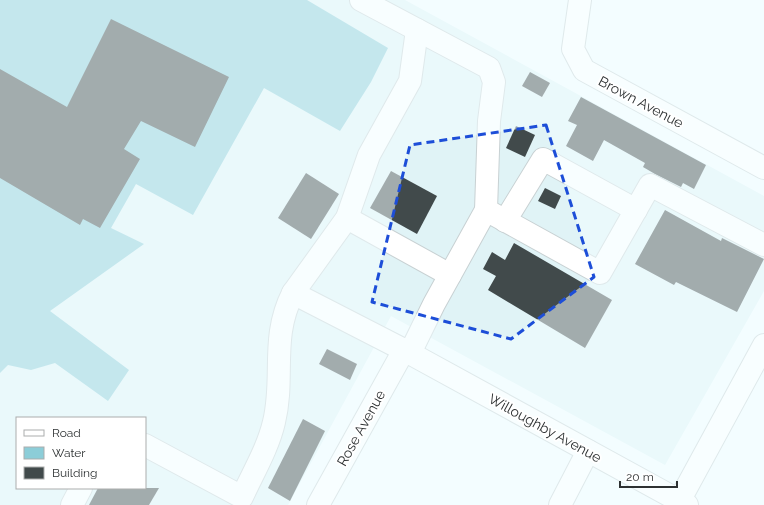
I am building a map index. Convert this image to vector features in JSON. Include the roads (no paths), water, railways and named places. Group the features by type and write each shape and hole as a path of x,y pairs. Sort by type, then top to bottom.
{"street":[{"path":"361,0 489,68 494,82 489,122 486,210 600,273 650,185 764,244"},
{"name":"Brown Avenue","path":"580,0 573,49 584,70 764,168"},
{"path":"146,445 239,501 260,460 274,422 277,395 279,337 285,307 292,293 347,218 369,155 410,81 417,30"},
{"path":"505,221 543,159 636,210"},
{"name":"Rose Avenue","path":"318,505 407,352 486,210"},
{"path":"347,218 450,275"},
{"name":"Willoughby Avenue","path":"292,293 407,352 588,451 681,504"},
{"path":"681,504 764,345"},
{"path":"560,505 588,451"},
{"path":"72,505 80,489"}],"water":[{"path":"0,0 307,0 388,48 371,82 340,131 264,88 193,215 136,184 111,228 144,244 50,311 129,370 108,401 55,363 31,370 8,365 0,373"}]}
